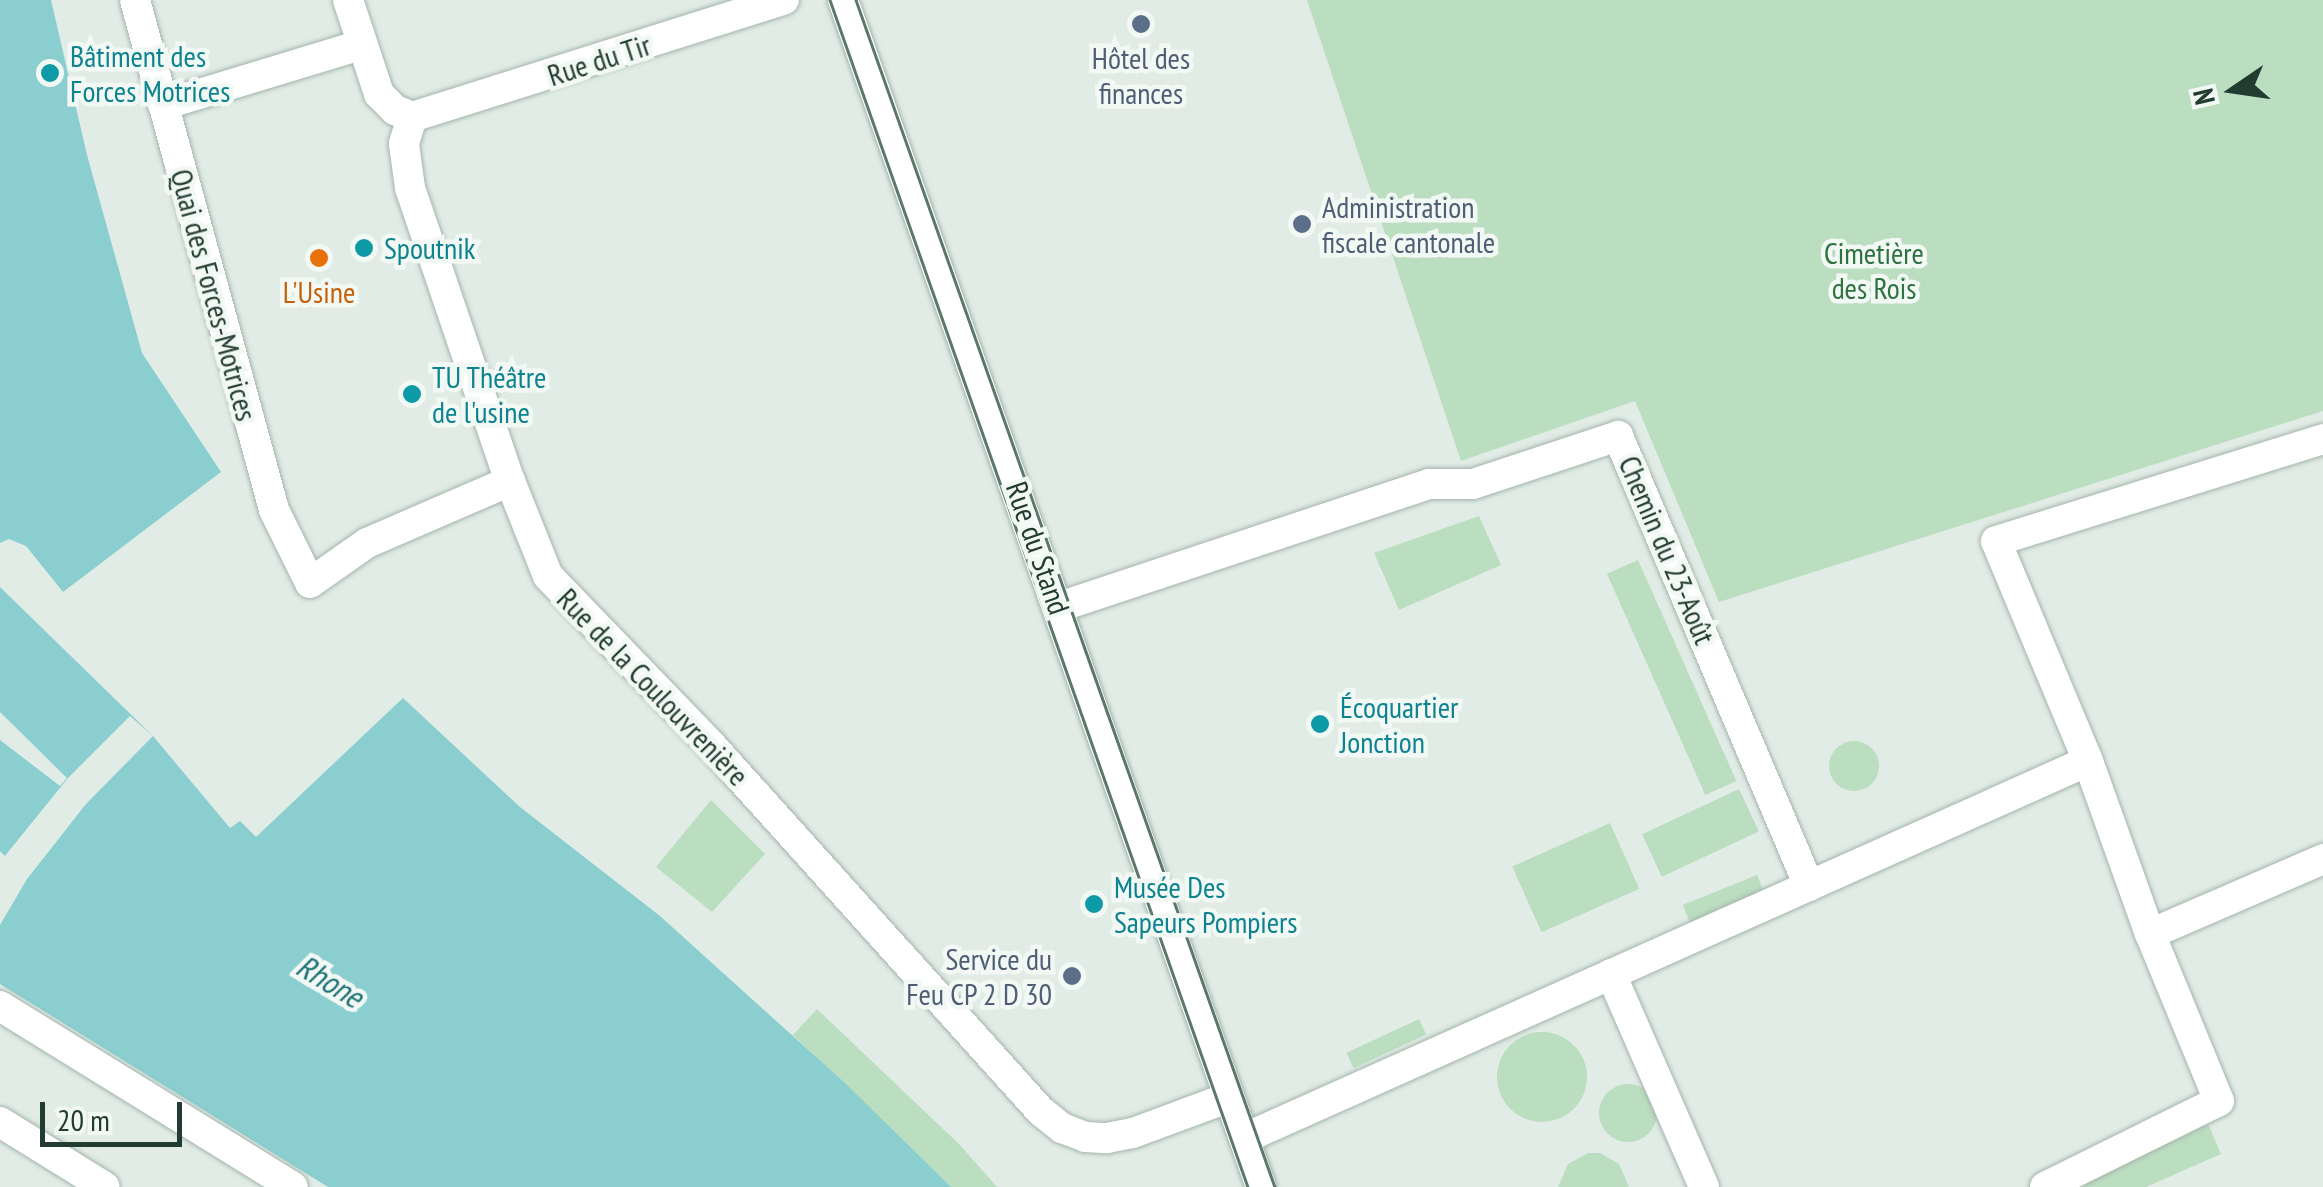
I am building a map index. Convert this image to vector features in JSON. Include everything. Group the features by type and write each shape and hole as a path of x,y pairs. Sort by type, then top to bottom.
{"street":[{"name":"Quai des Forces-Motrices","path":"135,0 274,510 310,583 367,543 510,481"},
{"path":"348,0 379,94 396,110 412,117"},
{"name":"Rue du Tir","path":"412,117 784,0"},
{"name":"Rue du Stand","path":"843,0 1261,1187"},
{"path":"163,105 360,45"},
{"name":"Rue de la Coulouvrenière","path":"412,117 404,144 410,188 510,481 548,576 711,745 1042,1112 1062,1128 1085,1137 1107,1138 1133,1133 1230,1097"},
{"name":"Chemin du 23-Août","path":"1058,607 1429,484 1473,484 1618,436 1808,886"},
{"path":"2044,1187 2219,1101 2150,934 2088,761 1996,541 2323,439"},
{"path":"1244,1138 2088,761"},
{"path":"2150,934 2323,859"},
{"path":"1611,974 1704,1187"},
{"path":"0,1006 293,1187"},
{"path":"0,1122 105,1187"}],"green space":[{"name":"Cimetière des Rois","path":"1307,0 2323,0 2323,411 1719,602 1635,401 1461,461"},
{"path":"1479,516 1501,565 1399,610 1374,553"},
{"path":"1638,560 1736,781 1705,795 1607,574"},
{"path":"1844,742 1864,742 1878,756 1878,776 1864,790 1844,790 1830,776 1830,756"},
{"path":"1739,789 1759,832 1662,877 1642,834"},
{"path":"711,800 765,854 712,912 656,867"},
{"path":"1610,823 1639,889 1542,932 1512,867"},
{"path":"1757,875 1764,892 1690,922 1683,905"},
{"path":"817,1009 960,1145 997,1187 951,1187 793,1035"},
{"path":"1419,1019 1426,1034 1354,1068 1346,1053"},
{"path":"1533,1032 1551,1032 1567,1039 1580,1052 1587,1077 1580,1102 1567,1115 1551,1122 1533,1122 1517,1115 1504,1102 1497,1086 1497,1068 1504,1052 1517,1039"},
{"path":"1628,1084 1649,1092 1657,1113 1649,1134 1628,1142 1607,1134 1599,1113 1607,1092"},
{"path":"2205,1117 2221,1154 2146,1187 2084,1187 2078,1172"},
{"path":"1588,1153 1600,1153 1619,1164 1629,1187 1558,1187 1568,1164"}],"water":[{"path":"0,0 51,0 87,155 142,353 221,472 63,592 26,546 9,539 0,543"},
{"name":"Rhone","path":"0,587 153,736 230,828 240,821 256,837 403,698 520,807 660,916 846,1084 951,1187 328,1187 0,984 0,862 5,856 0,851 0,740 60,786 67,778 0,712"}],"pier":[{"path":"130,716 153,736 86,804 27,879 0,925 0,862 68,778"}],"tram line":[{"path":"830,0 1248,1187"},
{"path":"856,0 1275,1187"}],"place":[{"name":"Hôtel des finances","path":"1141,24"},
{"name":"Bâtiment des Forces Motrices","path":"50,73"},
{"name":"Administration fiscale cantonale","path":"1302,224"},
{"name":"Spoutnik","path":"364,248"},
{"name":"L'Usine","path":"319,258"},
{"name":"TU Théâtre de l'usine","path":"412,394"},
{"name":"Écoquartier Jonction","path":"1320,724"},
{"name":"Musée Des Sapeurs Pompiers","path":"1094,904"},
{"name":"Service du Feu CP 2 D 30","path":"1072,976"}]}
